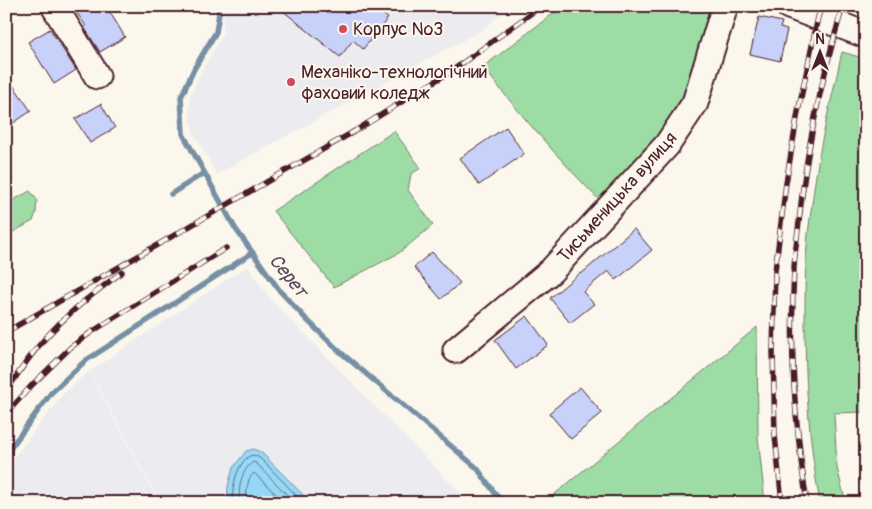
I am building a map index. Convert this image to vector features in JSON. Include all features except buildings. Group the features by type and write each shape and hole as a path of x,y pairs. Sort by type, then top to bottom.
{"street":[{"path":"54,6 97,76"},
{"name":"Тисьменицька вулиця","path":"456,350 551,271 667,144 695,103 725,6"},
{"path":"790,6 866,34"}],"shaded area":[{"name":"Механіко-технологічний фаховий коледж","path":"223,6 511,6 482,30 217,174 194,134 189,113 190,96 203,68 223,34"},
{"path":"247,266 273,302 470,503 160,503 90,371"},
{"path":"89,371 159,503 6,503 6,468 63,394"}],"green space":[{"path":"563,6 717,6 691,99 603,204 511,103 483,67"},
{"path":"842,52 866,59 866,412 834,413 837,468 846,503 820,503 810,435 807,390 806,256 824,129"},
{"path":"394,131 421,168 411,174 408,190 433,225 399,253 334,287 273,211"},
{"path":"30,191 37,200 33,221 6,236 6,204"},
{"path":"757,327 758,436 765,503 544,503"}],"water":[{"path":"254,449 262,453 311,503 227,503 228,486 233,468 246,451"}],"waterway":[{"name":"Серет","path":"218,6 219,13 216,32 194,69 181,97 183,134 235,228 280,291 306,319 338,350 477,468 502,503"},
{"path":"171,194 204,173"},
{"path":"6,454 51,393 85,361 252,253"}],"railway":[{"path":"6,332 355,131 453,70 541,6"},
{"path":"782,503 775,435 773,352 775,271 786,183 798,112 822,6"},
{"path":"807,503 797,421 794,377 794,262 810,140 828,59 843,6"},
{"path":"6,414 32,385 71,347 90,333 226,248"},
{"path":"6,392 28,359 53,330 95,292 122,272"}],"place":[{"name":"Корпус №3","path":"343,29"},
{"name":"Механіко-технологічний фаховий коледж","path":"291,82"}]}
